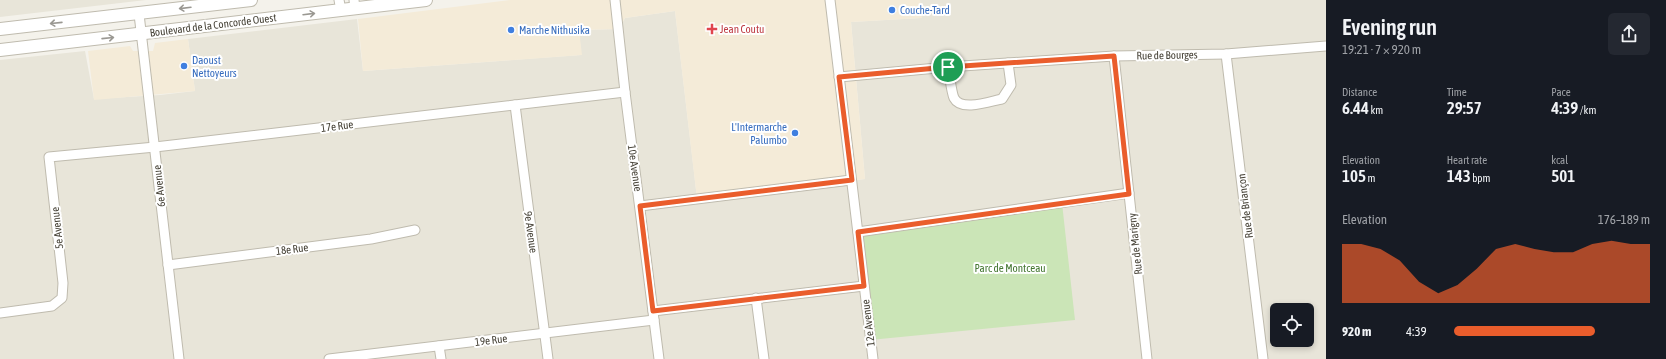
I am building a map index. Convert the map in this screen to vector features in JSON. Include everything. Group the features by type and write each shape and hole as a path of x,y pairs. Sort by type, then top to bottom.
{"street":[{"name":"Boulevard de la Concorde Ouest","path":"0,29 251,0"},
{"name":"Boulevard de la Concorde Ouest","path":"0,50 141,34 340,5 426,0"},
{"name":"10e Avenue","path":"615,0 625,92 659,359"},
{"name":"12e Avenue","path":"830,0 873,359"},
{"name":"6e Avenue","path":"138,14 179,359"},
{"name":"Rue de Bourges","path":"839,77 948,67 1114,56 1226,54 1326,46"},
{"name":"Rue de Briançon","path":"1226,54 1263,359"},
{"name":"Rue de Marigny","path":"1114,56 1147,359"},
{"path":"948,67 954,99 959,103 971,106 1002,99 1011,85 1008,63"},
{"name":"17e Rue","path":"49,157 155,147 625,92"},
{"name":"9e Avenue","path":"514,105 548,359"},
{"name":"5e Avenue","path":"0,313 52,306 62,298 63,283 49,157"},
{"path":"640,206 852,180"},
{"path":"858,232 1129,194"},
{"name":"18e Rue","path":"168,265 371,239 415,230"},
{"name":"19e Rue","path":"332,359 545,333 756,298 864,286"},
{"path":"756,298 764,359"},
{"path":"439,346 441,359"}],"shaded area":[{"path":"0,0 146,0 0,17"},
{"path":"510,0 920,0 922,18 851,22 865,179 697,199 675,11 625,18 619,29 579,30 582,55 363,71 358,19"},
{"path":"920,0 1326,0 1326,359 0,359 0,60 85,51 94,99 160,95 195,91 188,39 357,19 363,71 581,55 579,30 619,29 625,18 675,11 697,198 865,179 851,22 921,18"},
{"path":"188,39 195,91 94,100 88,51 130,46 133,51 153,51 155,43"}],"green space":[{"name":"Parc de Montceau","path":"1062,203 1075,320 870,340 858,232"}],"place":[{"name":"Couche-Tard","path":"892,10"},
{"name":"Jean Coutu","path":"712,29"},
{"name":"Marche Nithusika","path":"511,30"},
{"name":"Daoust Nettoyeurs","path":"184,66"},
{"name":"L'Intermarche Palumbo","path":"795,133"}],"route":[{"path":"1114,56 1129,194 1062,202 858,232 864,286 653,311 640,206 852,180 839,77 948,67 1114,56"}]}
